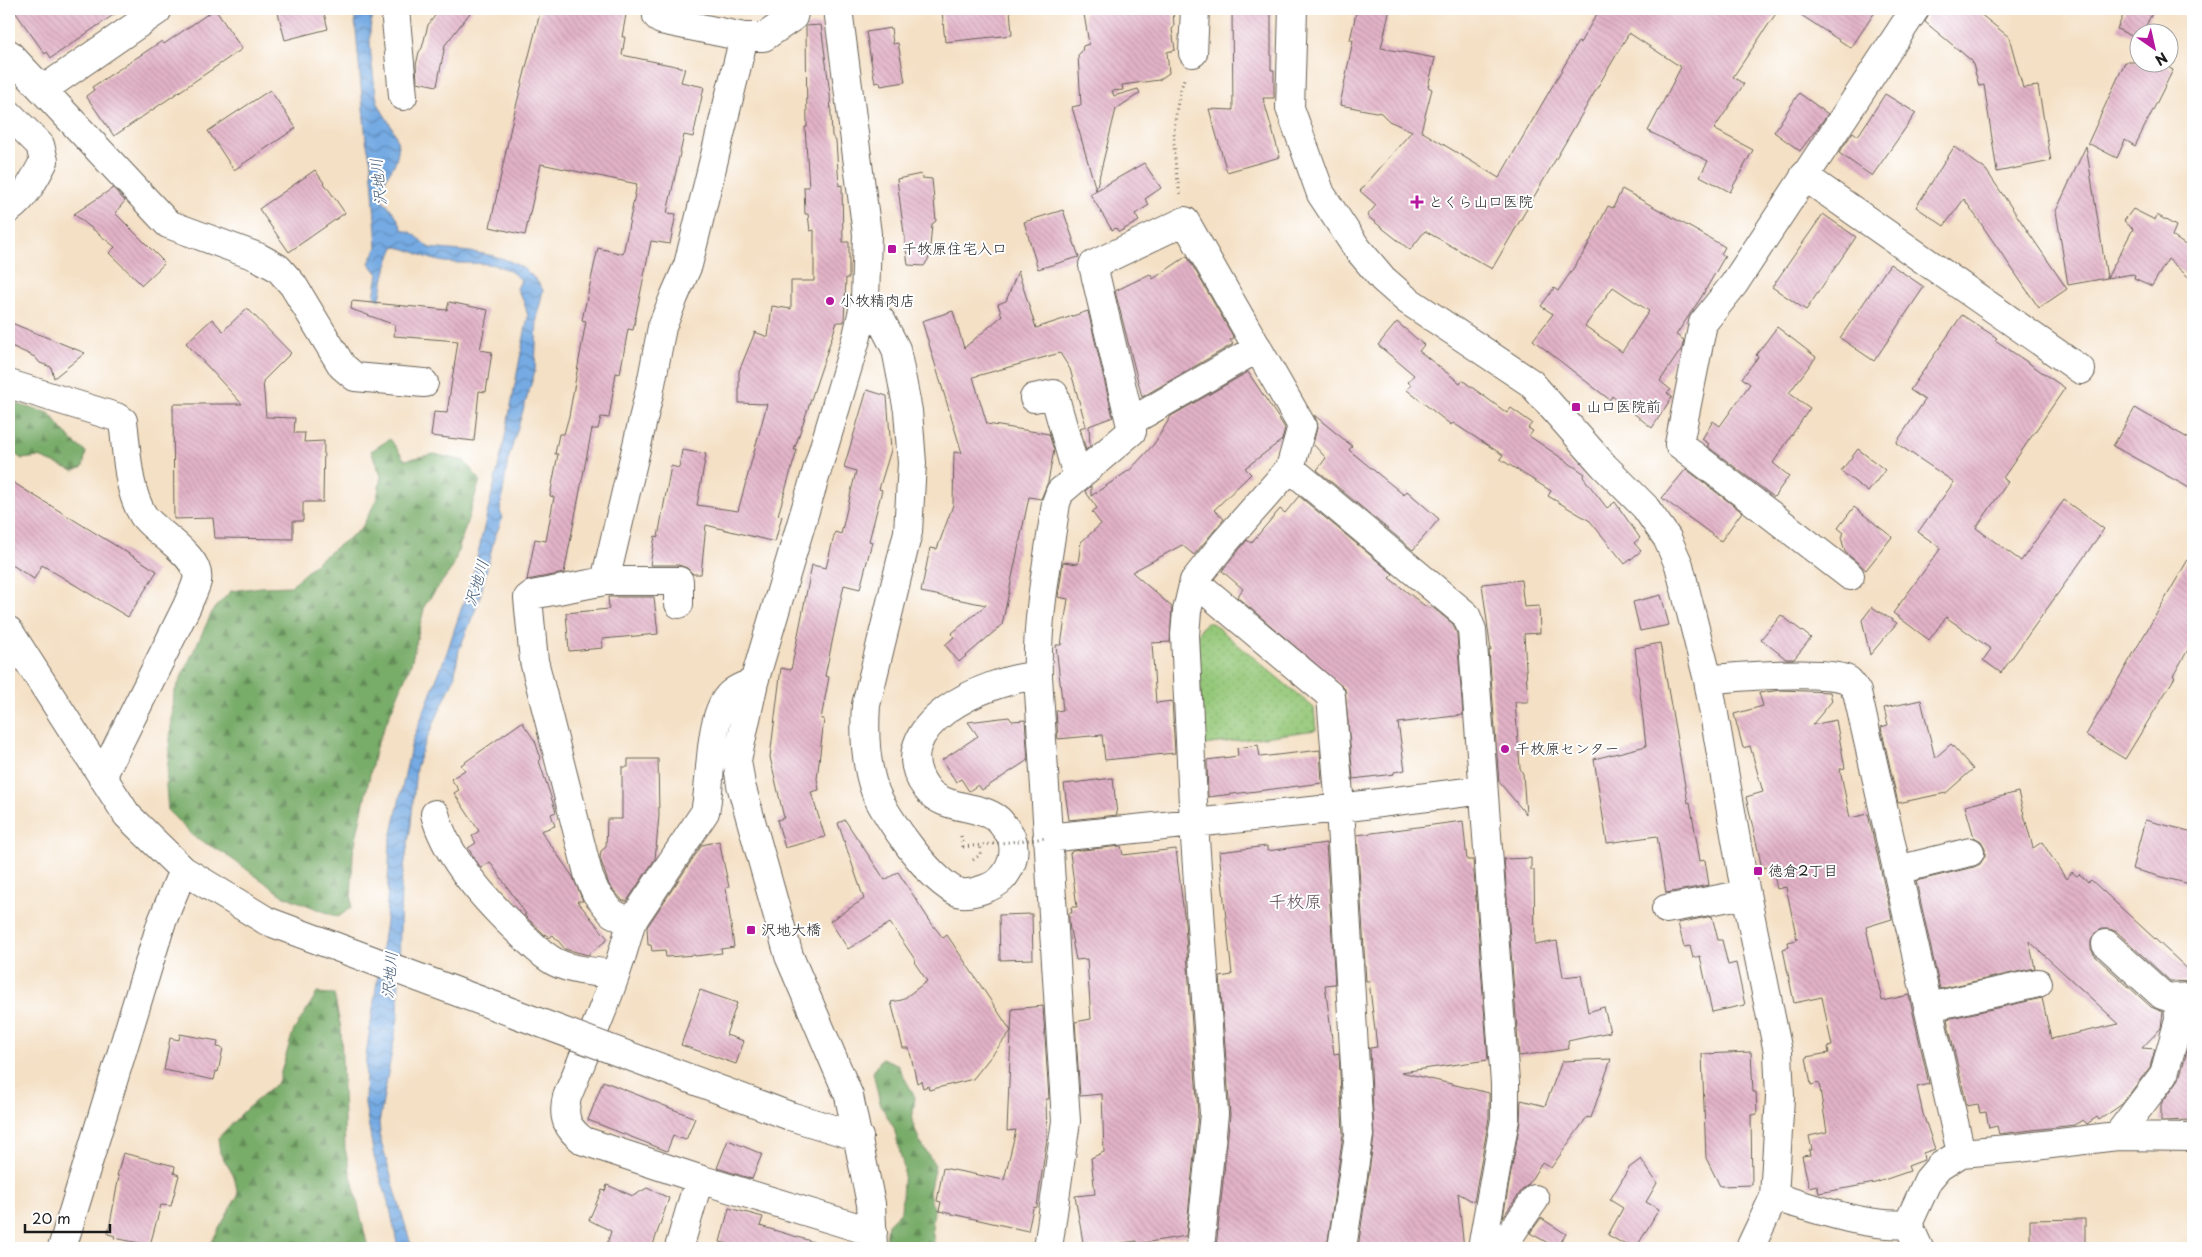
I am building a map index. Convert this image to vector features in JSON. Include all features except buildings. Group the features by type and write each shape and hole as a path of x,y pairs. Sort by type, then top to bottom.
{"street":[{"path":"44,90 157,12 155,9"},
{"path":"395,9 403,96"},
{"path":"658,9 656,16 661,20 744,37 764,37 793,18 795,9"},
{"path":"754,682 731,692 721,709 712,740 709,797 705,812 631,923 616,974 567,1097 564,1115 574,1134 584,1141 873,1240 871,1204 848,1096 789,956 740,785 738,760 754,682 857,336 865,301 867,234 838,9"},
{"path":"1193,53 1195,9"},
{"path":"1293,9 1290,108 1321,194 1356,247 1383,279 1407,300 1531,382 1604,466 1645,507 1667,538 1679,565 1708,680 1746,894 1778,1052 1780,1097 1774,1197 1750,1248"},
{"path":"1850,576 1679,444 1703,323 1734,284 1915,9"},
{"path":"605,581 649,394 662,328 688,265 744,37"},
{"path":"9,54 168,224 258,257 278,268 293,285 342,366 355,377 424,383"},
{"path":"9,114 40,145 44,161 30,187 9,209"},
{"path":"1804,176 2081,370"},
{"path":"1048,1248 1066,1121 1038,676 1039,631 1056,503 1060,492 1132,431 1093,265 1185,221 1302,426 1290,468 1224,543 1194,581 1187,611 1185,635 1194,824 1214,1114 1200,1248"},
{"path":"865,301 882,322 896,349 908,411 912,463 908,532 866,705 864,735 867,758 876,792 893,825 930,870 949,887 962,893 983,889 1000,882 1010,868 1014,854 1012,836 996,818 941,800 928,790 917,772 915,756 918,739 948,708 986,688 1025,676 1038,676"},
{"path":"1130,422 1258,348"},
{"path":"9,384 116,417 123,422 133,491 143,515 190,559 196,569 197,580 186,606 102,778"},
{"path":"1034,398 1054,394 1077,476"},
{"path":"1290,468 1466,615 1472,630 1505,1083 1505,1119 1482,1248"},
{"path":"631,923 612,913 596,893 589,877 534,661 528,598 532,595 605,581 679,581 679,604"},
{"path":"1194,581 1331,696 1340,808 1358,1135 1342,1248"},
{"path":"9,631 127,815 183,870 267,921 790,1116 858,1137"},
{"path":"1708,680 1745,675 1831,676 1848,680 1857,692 1961,1153"},
{"path":"1047,838 1340,808 1483,790"},
{"path":"435,814 442,833 478,889 502,916 537,949 556,962 568,966 616,974"},
{"path":"1897,870 1970,852"},
{"path":"62,1248 161,924 183,870"},
{"path":"1666,909 1746,894"},
{"path":"2106,944 2162,995 2186,998 2164,1074 2118,1136"},
{"path":"1929,1007 2038,983"},
{"path":"1774,1197 1874,1224 1892,1226 1914,1236 1928,1180 1939,1167 1961,1153 2118,1136 2193,1137"},
{"path":"679,1248 699,1179"},
{"path":"1501,1248 1535,1199"}],"path":[{"path":"1185,221 1176,175 1173,138 1178,98 1193,53"},
{"path":"961,830 963,848 1047,838"},
{"path":"968,862 980,855 982,850 980,841"}],"green space":[{"path":"9,402 49,413 72,441 86,452 83,467 74,471 39,457 22,459 9,450"},
{"path":"390,439 405,460 434,454 464,461 480,480 453,567 425,605 411,664 376,747 353,853 351,908 338,917 284,896 222,852 194,837 168,811 166,786 174,693 213,610 231,591 291,586 320,559 361,529 377,499 381,476 371,451"},
{"path":"1207,623 1212,623 1314,708 1316,730 1204,745 1197,636 1201,628"},
{"path":"317,993 334,994 341,1029 345,1149 368,1248 208,1248 238,1195 234,1176 220,1153 218,1138 245,1110 278,1082 293,1032"},
{"path":"882,1058 897,1064 915,1097 912,1121 920,1142 935,1165 929,1193 934,1211 932,1229 935,1248 885,1247 888,1224 901,1211 904,1169 894,1128 880,1104 873,1072"}],"water":[{"name":"沢地川","path":"354,9 377,9 371,22 370,36 375,89 378,103 396,136 398,149 395,163 383,185 382,199 395,214 403,230 416,236 430,248 477,253 508,260 521,267 533,277 543,290 537,318 535,371 508,460 500,512 503,517 494,539 479,601 459,650 454,679 423,747 416,768 411,825 401,885 398,1018 379,1123 381,1142 412,1248 398,1248 390,1208 374,1157 365,1103 366,1055 386,921 390,843 412,742 447,652 474,570 504,442 528,316 524,302 517,289 521,280 507,270 498,266 476,263 439,261 399,247 394,247 389,260 380,300 374,297 378,274 369,263 377,247 371,162 366,140"}],"place":[{"name":"とくら山口医院","path":"1417,202"},
{"name":"千牧原住宅入口","path":"892,249"},
{"name":"小牧精肉店","path":"830,301"},
{"name":"山口医院前","path":"1576,407"},
{"name":"千枚原センター","path":"1505,749"},
{"name":"徳倉2丁目","path":"1758,871"},
{"name":"沢地大橋","path":"751,930"}],"district":[{"name":"千枚原","path":"1295,902"}]}
